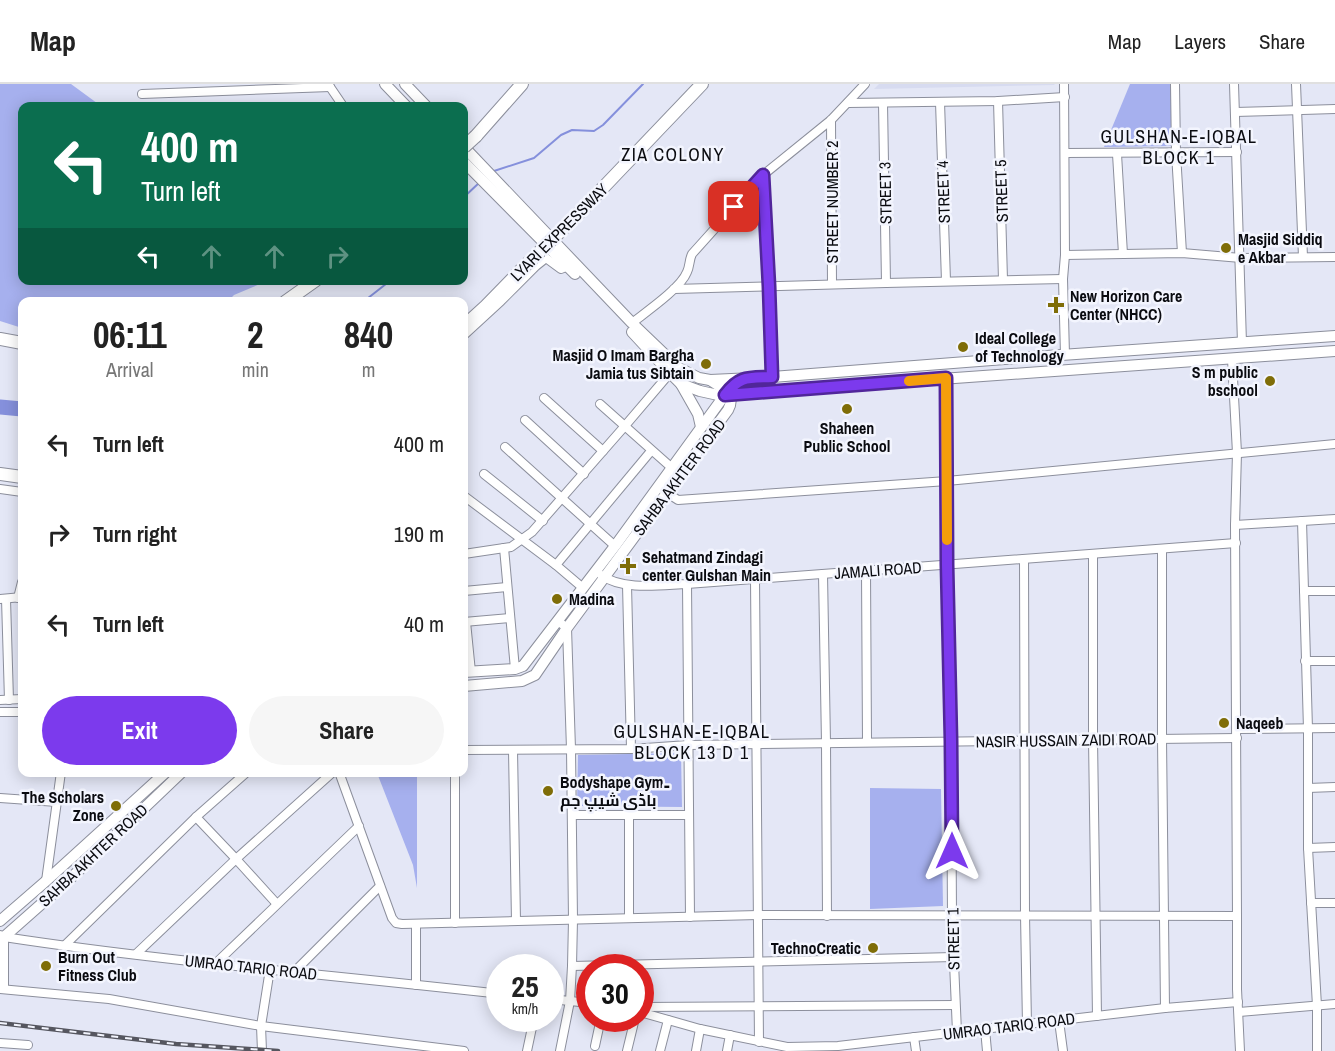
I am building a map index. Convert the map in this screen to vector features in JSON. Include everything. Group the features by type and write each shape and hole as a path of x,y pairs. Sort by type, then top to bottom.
{"highway":[{"path":"468,143 522,84"},
{"name":"LYARI EXPRESSWAY","path":"468,322 586,206 702,84"},
{"path":"292,297 309,285"},
{"path":"0,339 18,342"},
{"path":"0,474 18,476"}],"main road":[{"path":"385,84 402,102"},
{"path":"405,84 422,102"},
{"path":"468,162 679,368 699,378 710,380 772,377 1335,336"},
{"path":"555,248 568,266 669,373 681,384 708,394 1335,351"},
{"name":"SAHBA AKHTER ROAD","path":"515,669 523,666 562,625 662,491 672,468 701,427 742,378"},
{"path":"710,380 727,394"},
{"path":"681,384 698,414 701,427"},
{"name":"SAHBA AKHTER ROAD","path":"468,686 522,681 536,675 583,588 600,574 615,546 724,417 731,403 727,394"},
{"path":"468,672 515,669"},
{"name":"SAHBA AKHTER ROAD","path":"0,921 161,777"},
{"name":"SAHBA AKHTER ROAD","path":"2,936 73,876 177,777"}],"street":[{"path":"632,323 674,290 687,273 692,254 763,175 831,120 865,84"},
{"path":"1064,84 1065,355"},
{"path":"1175,84 1176,153 1182,253"},
{"path":"1234,84 1242,343"},
{"path":"1296,84 1303,257"},
{"path":"142,94 329,86 340,102"},
{"path":"848,104 998,101 1065,97"},
{"name":"STREET 5","path":"998,101 1004,280"},
{"name":"STREET 4","path":"940,102 946,281"},
{"name":"STREET 3","path":"883,103 886,283"},
{"path":"1235,112 1335,109"},
{"name":"STREET NUMBER 2","path":"831,120 832,284"},
{"path":"1065,153 1236,152"},
{"path":"1117,154 1123,254"},
{"path":"763,175 772,377"},
{"path":"1065,255 1182,253 1241,258 1335,257"},
{"path":"468,331 546,258 561,269 568,266"},
{"path":"674,290 1064,279"},
{"path":"1232,359 1237,453 1235,525 1240,1051"},
{"path":"468,553 512,547 532,532 669,373"},
{"name":"STREET 1","path":"946,378 952,916 957,1032"},
{"path":"544,398 603,451"},
{"path":"600,404 672,468"},
{"path":"525,420 584,474"},
{"path":"662,491 678,500 946,481 1335,444"},
{"path":"505,447 615,546"},
{"path":"556,565 651,451"},
{"path":"484,474 543,521"},
{"path":"0,489 18,491"},
{"path":"468,499 583,588"},
{"path":"1235,525 1335,519"},
{"path":"1302,521 1308,729 1308,848 1317,1006 1317,1051"},
{"name":"JAMALI ROAD","path":"600,574 627,585 687,584 1236,543"},
{"path":"504,548 515,669"},
{"path":"1162,549 1165,1008"},
{"path":"1093,554 1097,1016"},
{"path":"1024,559 1027,1024"},
{"path":"866,571 867,742"},
{"path":"823,574 827,916"},
{"path":"755,579 759,1042"},
{"path":"687,584 690,917"},
{"path":"627,585 631,749"},
{"path":"468,591 507,587"},
{"path":"1304,591 1335,591"},
{"path":"4,700 3,599 18,598"},
{"path":"468,622 510,618"},
{"path":"560,1051 570,1001 573,920 571,749 562,625"},
{"path":"1305,661 1335,661"},
{"path":"0,712 18,712"},
{"name":"NASIR HUSSAIN ZAIDI ROAD","path":"468,750 1093,740 1335,728"},
{"path":"513,750 516,921"},
{"path":"46,882 60,777"},
{"path":"64,946 196,817 242,777"},
{"path":"136,954 236,859 327,777"},
{"path":"341,777 392,918 396,923 402,924 758,915 1237,916"},
{"path":"455,777 455,922"},
{"path":"1308,788 1335,788"},
{"path":"0,798 57,802"},
{"path":"572,815 689,814"},
{"path":"629,815 629,918"},
{"path":"196,817 276,903"},
{"path":"215,963 359,826"},
{"path":"1308,848 1335,848"},
{"path":"294,972 380,886"},
{"path":"1311,903 1335,903"},
{"path":"416,924 416,985"},
{"path":"2,936 2,989 109,999 261,1026 464,1051"},
{"name":"UMRAO TARIQ ROAD","path":"2,936 64,946 486,992"},
{"path":"572,966 954,957"},
{"path":"262,1051 261,1026 270,969"},
{"path":"564,1000 576,1002"},
{"name":"UMRAO TARIQ ROAD","path":"654,1016 700,1029 787,1047 838,1048 1165,1008 1335,1004"},
{"path":"654,1007 955,1005"},
{"path":"660,1051 668,1020"},
{"path":"1059,1020 1063,1051"},
{"path":"696,1051 700,1029"},
{"path":"985,1029 987,1051"},
{"path":"527,1051 531,1032"},
{"path":"595,1046 598,1032"},
{"path":"627,1051 632,1032"},
{"path":"727,1051 730,1035"},
{"path":"914,1037 916,1051"},
{"path":"0,1043 28,1045"}],"shaded area":[{"path":"0,84 71,84 96,102 18,102 18,285 258,285 232,297 18,297 18,327 0,321"},
{"path":"879,84 1054,84 1055,85 874,89"},
{"path":"1130,84 1171,84 1174,146 1104,147"},
{"path":"681,753 682,807 577,806 578,755"},
{"path":"379,777 417,777 417,888 413,865"},
{"path":"870,788 941,789 943,906 870,909"}],"waterway":[{"path":"494,171 534,158 561,135 572,130 594,131 603,125 643,84"},
{"path":"468,193 480,182"},
{"path":"369,297 385,285"},
{"path":"0,407 18,409"}],"railway":[{"path":"0,1023 176,1044 278,1051"}],"slow traffic":[{"path":"909,381 946,378 947,540"}],"place":[{"name":"Masjid Siddiq e Akbar","path":"1226,248"},
{"name":"New Horizon Care Center (NHCC)","path":"1056,305"},
{"name":"Ideal College of Technology","path":"963,347"},
{"name":"Masjid O Imam Bargha Jamia tus Sibtain","path":"706,364"},
{"name":"S m public bschool","path":"1270,381"},
{"name":"Shaheen Public School","path":"847,409"},
{"name":"Sehatmand Zindagi center Gulshan Main","path":"628,566"},
{"name":"Madina","path":"557,599"},
{"name":"Naqeeb","path":"1224,723"},
{"name":"Bodyshape Gym۔ باڈی شیپ جم","path":"548,791"},
{"name":"The Scholars Zone","path":"116,806"},
{"name":"TechnoCreatic","path":"873,948"},
{"name":"Burn Out Fitness Club","path":"46,966"}],"district":[{"name":"GULSHAN-E-IQBAL BLOCK 1","path":"1179,147"},
{"name":"ZIA COLONY","path":"673,155"},
{"name":"GULSHAN-E-IQBAL BLOCK 13 D 1","path":"692,742"}],"route":[{"path":"734,207 763,175 772,377 742,378 725,395 946,378 952,851"}]}
